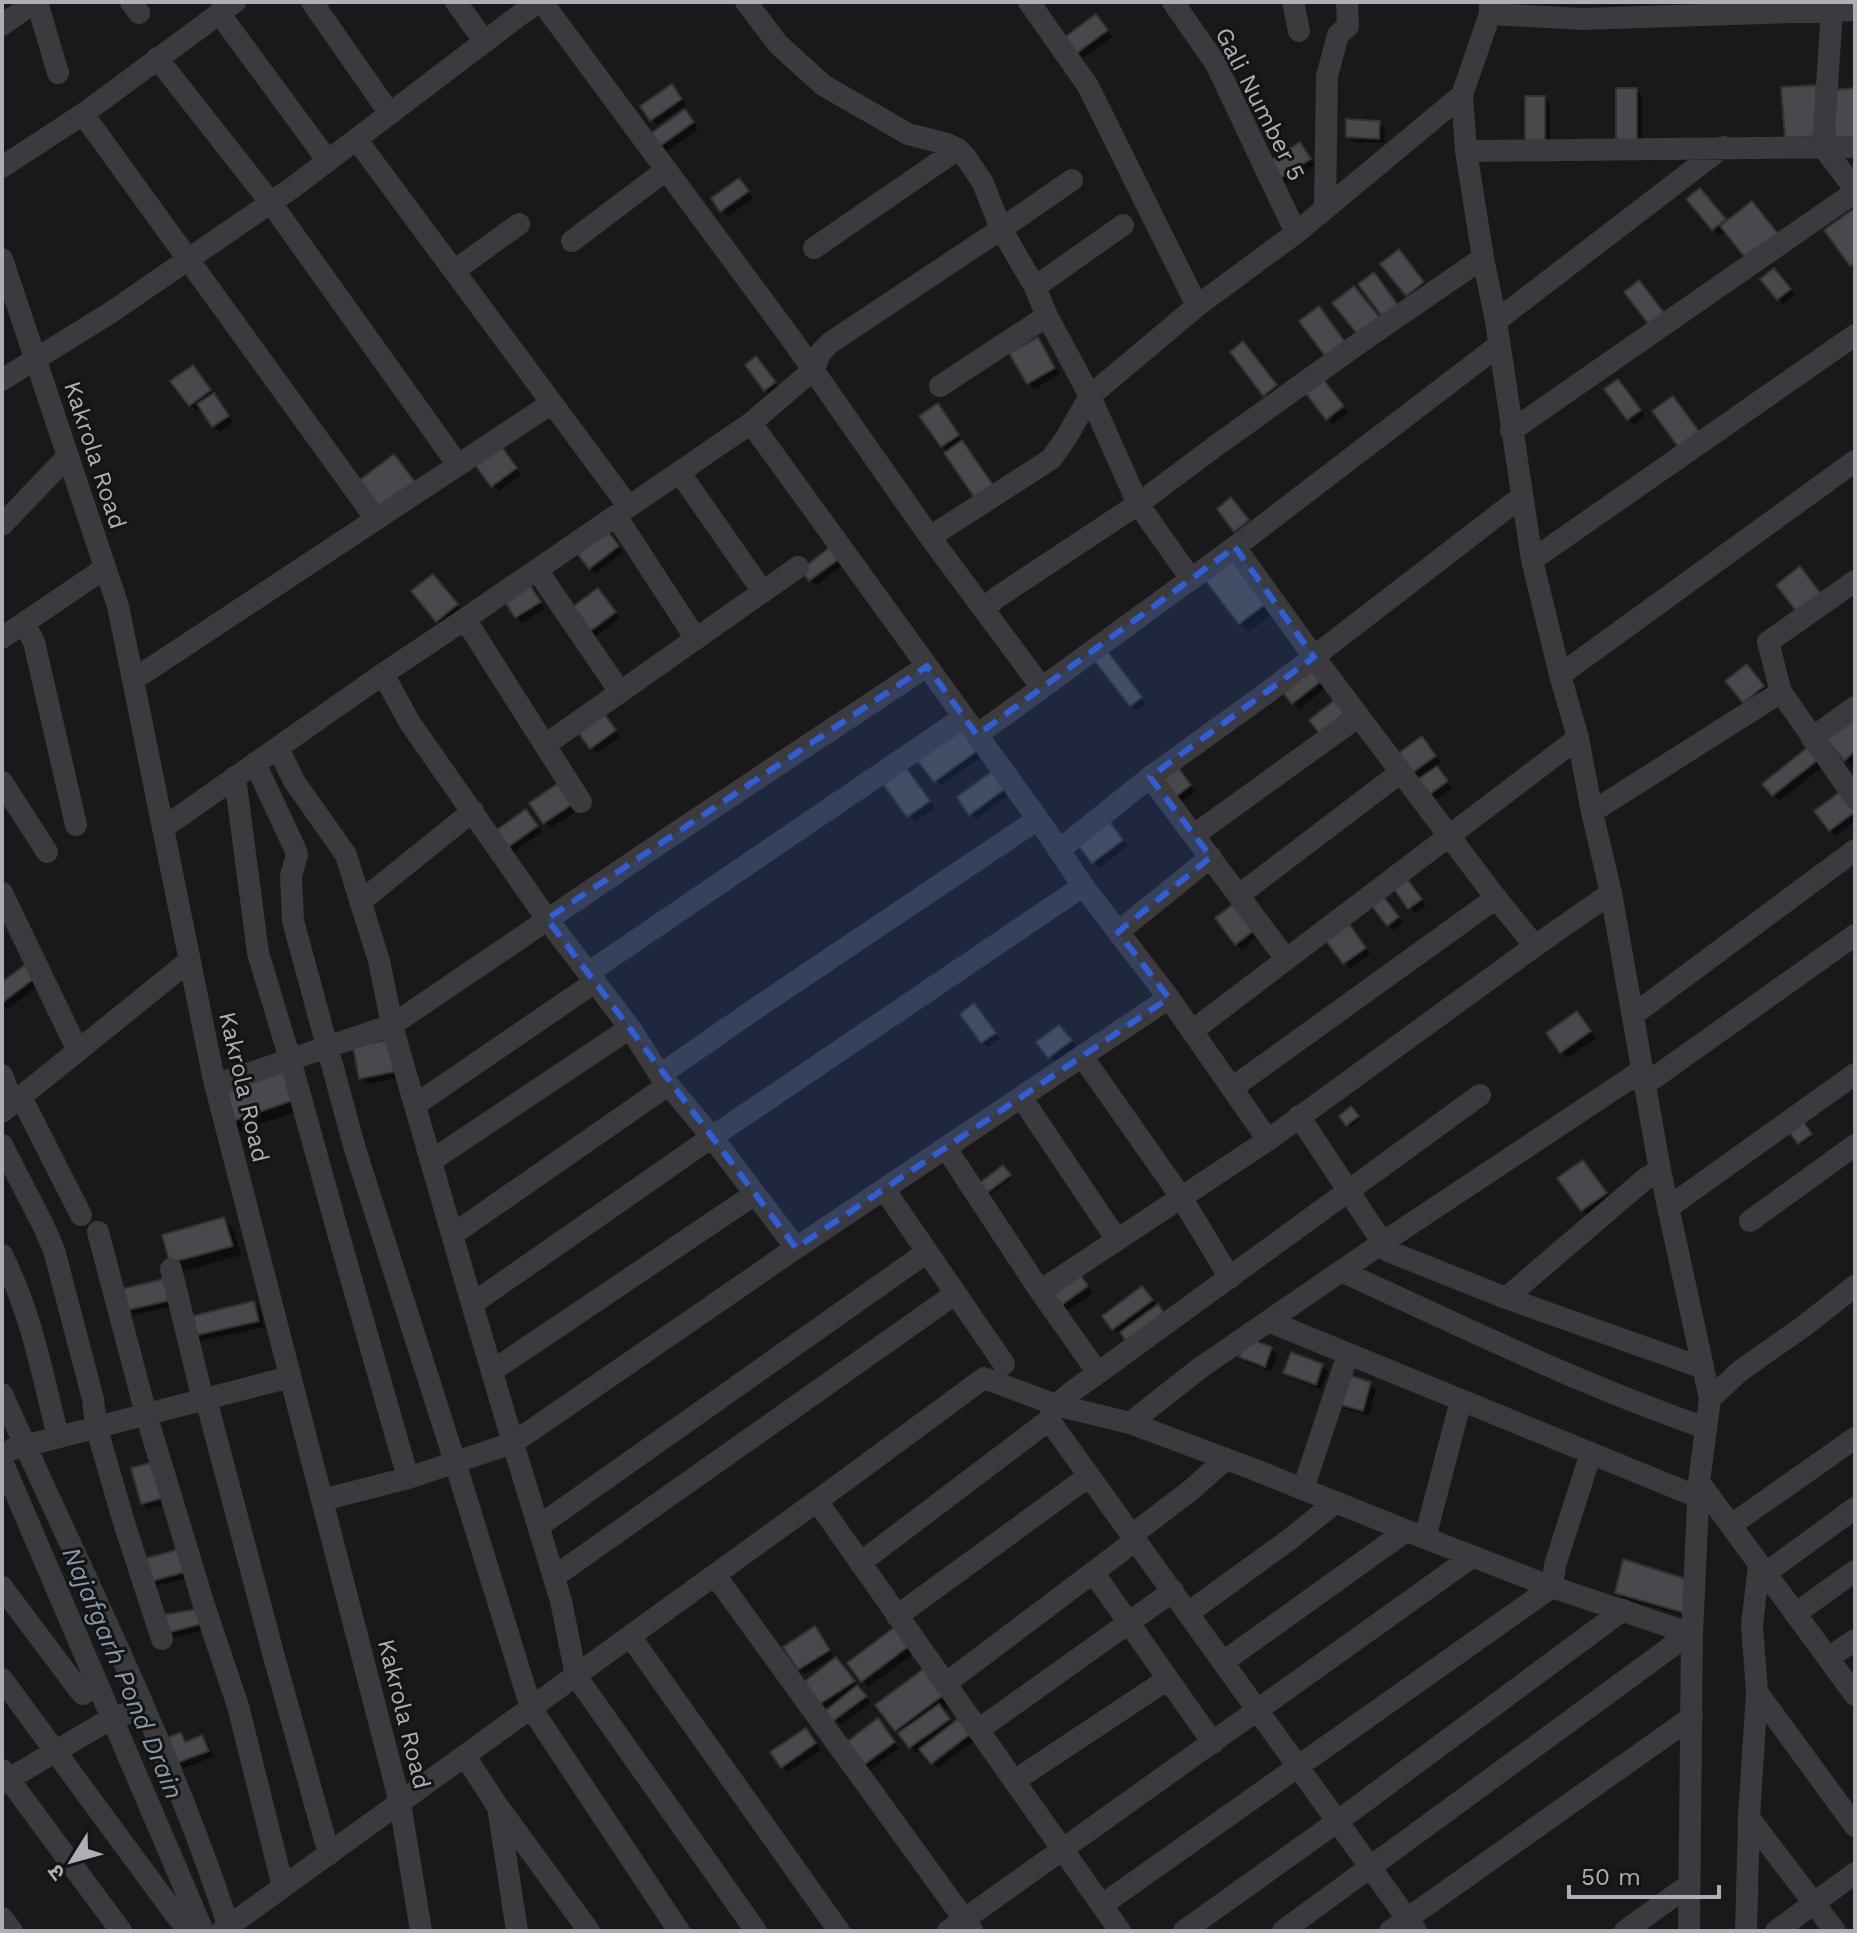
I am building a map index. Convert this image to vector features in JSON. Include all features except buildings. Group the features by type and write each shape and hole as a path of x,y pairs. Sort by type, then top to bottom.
{"street":[{"path":"2,25 36,2 58,73"},
{"path":"312,2 390,114"},
{"path":"456,2 485,42"},
{"path":"2,380 110,313 271,203 540,2 813,370 930,537 1042,688"},
{"path":"746,2 778,44 823,85 908,134 947,144 965,156 983,183 1001,229 1035,287 1090,396 1138,504 1191,579"},
{"path":"1029,2 1088,86 1197,306"},
{"name":"Gali Number 5","path":"1173,2 1216,64 1296,233"},
{"path":"1293,2 1299,31"},
{"path":"1325,208 1327,76 1338,35 1348,26 1347,2"},
{"path":"2,167 83,114 227,8 328,161"},
{"path":"1689,1931 1691,1634 1698,1490 1710,1399 1660,1170 1611,893 1578,738 1532,560 1496,321 1466,151 1462,95 1490,8 1581,11 1855,10"},
{"path":"1511,431 1855,191 1823,147 1832,10"},
{"path":"157,58 271,203 458,465"},
{"path":"930,537 1051,459 1090,396 1197,306 1296,233 1462,95"},
{"path":"83,114 376,519"},
{"path":"357,140 552,403 622,512 696,639"},
{"path":"1496,321 1723,147"},
{"path":"1466,151 1855,147"},
{"path":"814,248 958,149"},
{"path":"572,241 666,170"},
{"path":"163,828 751,423 813,370 821,352 830,343 1072,180"},
{"path":"454,271 519,224"},
{"path":"1035,287 1123,225"},
{"path":"984,610 996,598 1138,504 1254,418 1483,258"},
{"name":"Kakrola Road","path":"2,259 118,606 215,1085 400,1803 421,1931"},
{"path":"940,386 1047,316"},
{"path":"1532,560 1855,335"},
{"path":"415,1105 592,977 970,726 1042,688 1235,547 1499,345"},
{"path":"133,680 552,403"},
{"path":"751,423 1038,819 1083,886 1169,998 1268,1140"},
{"path":"2,525 68,456"},
{"path":"1560,675 1855,461"},
{"path":"680,473 763,592"},
{"path":"1059,850 1150,777 1314,657 1521,497"},
{"path":"1235,547 1314,657 1535,946"},
{"path":"545,745 798,567"},
{"path":"2,638 105,568"},
{"path":"537,570 620,692"},
{"path":"1855,581 1768,642 1781,692 1855,798"},
{"path":"465,619 581,802"},
{"path":"24,623 34,642 76,825"},
{"path":"215,1085 392,1025 927,666"},
{"path":"383,674 410,723 547,919 630,1028 664,1080 712,1137 796,1248"},
{"path":"1592,812 1781,692"},
{"path":"1812,738 1855,707"},
{"path":"1194,835 1359,716"},
{"path":"1192,1031 1578,738"},
{"path":"278,748 294,781 346,855 379,961 392,1025 452,1235 561,1601 576,1676 756,1931"},
{"path":"255,763 296,851 291,876 293,921 355,1149 531,1708 679,1931"},
{"path":"1239,895 1401,772"},
{"path":"235,777 258,953 408,1478"},
{"path":"1150,777 1286,959"},
{"path":"2,782 47,852"},
{"path":"360,902 473,811"},
{"path":"452,1235 664,1080 752,1011 1038,819"},
{"path":"1633,1015 1855,850"},
{"path":"1118,932 1211,857"},
{"path":"472,1304 1083,886"},
{"path":"2,893 78,1051"},
{"path":"1040,1291 1268,1140 1611,893"},
{"path":"1232,1088 1496,898"},
{"path":"1130,1423 1200,1368 1382,1243 1643,1078 1855,935"},
{"path":"12,1104 189,961"},
{"path":"322,1500 408,1478 513,1443 796,1248 1169,998"},
{"path":"431,1161 630,1028"},
{"path":"1082,1056 1181,1197 1230,1278"},
{"path":"1669,1207 1855,1074"},
{"path":"2,1075 12,1104 81,1215"},
{"path":"860,1563 1098,1373 1480,1095"},
{"path":"1021,1097 1117,1240"},
{"path":"1299,1116 1388,1251 1506,1298 1703,1368"},
{"path":"2,1145 54,1250 93,1399 96,1426 162,1639"},
{"path":"1750,1221 1855,1145"},
{"path":"946,1148 1098,1373"},
{"path":"1506,1298 1645,1179 1660,1170"},
{"path":"884,1189 1004,1364"},
{"path":"492,1371 755,1194"},
{"path":"98,1232 146,1414 238,1706 283,1887"},
{"path":"539,1526 927,1252"},
{"path":"2,1255 16,1282 58,1437"},
{"path":"171,1269 329,1854"},
{"path":"1341,1271 1652,1409 1706,1428"},
{"path":"1710,1399 1740,1371 1855,1286"},
{"path":"554,1577 955,1294"},
{"path":"1268,1321 1591,1453 1698,1490 1731,1525 1855,1695"},
{"path":"1303,1489 1348,1354"},
{"path":"10,1451 290,1377"},
{"path":"2,1394 10,1451 97,1684 127,1714 203,1849 227,1929 984,1378 1052,1412 1130,1423 1552,1587 1691,1634"},
{"path":"1223,1662 1427,1524 1461,1400"},
{"path":"1052,1412 1089,1476 1338,1821 1370,1867 1405,1927 1692,1717"},
{"path":"1731,1525 1855,1438"},
{"path":"10,1451 127,1714 203,1931"},
{"path":"1102,1905 1552,1587 1555,1565 1591,1453"},
{"path":"945,1684 1093,1572 1226,1459"},
{"path":"897,1616 1089,1476"},
{"path":"817,1501 1120,1931"},
{"path":"1188,1613 1336,1502"},
{"path":"1747,1930 1749,1818 1757,1692 1752,1625 1762,1569 1855,1508"},
{"path":"715,1575 962,1927 1062,1850 1473,1556"},
{"path":"1795,1614 1855,1571"},
{"path":"1093,1572 1213,1743"},
{"path":"2,1587 80,1691 86,1694 97,1684"},
{"path":"978,1730 1173,1591"},
{"path":"1184,1931 1623,1610"},
{"path":"1283,1931 1691,1634"},
{"path":"630,1636 839,1931"},
{"path":"1828,1658 1855,1640"},
{"path":"2,1679 178,1918 194,1931"},
{"path":"1014,1781 1168,1679"},
{"path":"1757,1692 1855,1826"},
{"path":"121,1931 4,1777 127,1714"},
{"path":"465,1756 498,1807 589,1931"},
{"path":"498,1807 517,1931"},
{"path":"1749,1818 1835,1931"},
{"path":"1776,1931 1855,1873"},
{"path":"1625,1931 1689,1885"},
{"path":"2,1918 12,1931"}],"highlighted area":[{"path":"1235,547 1314,657 1150,777 1211,857 1118,932 1169,998 796,1248 547,919 927,666 977,735"}],"water label":[{"name":"Najafgarh Pond Drain","path":"123,1673"}]}
